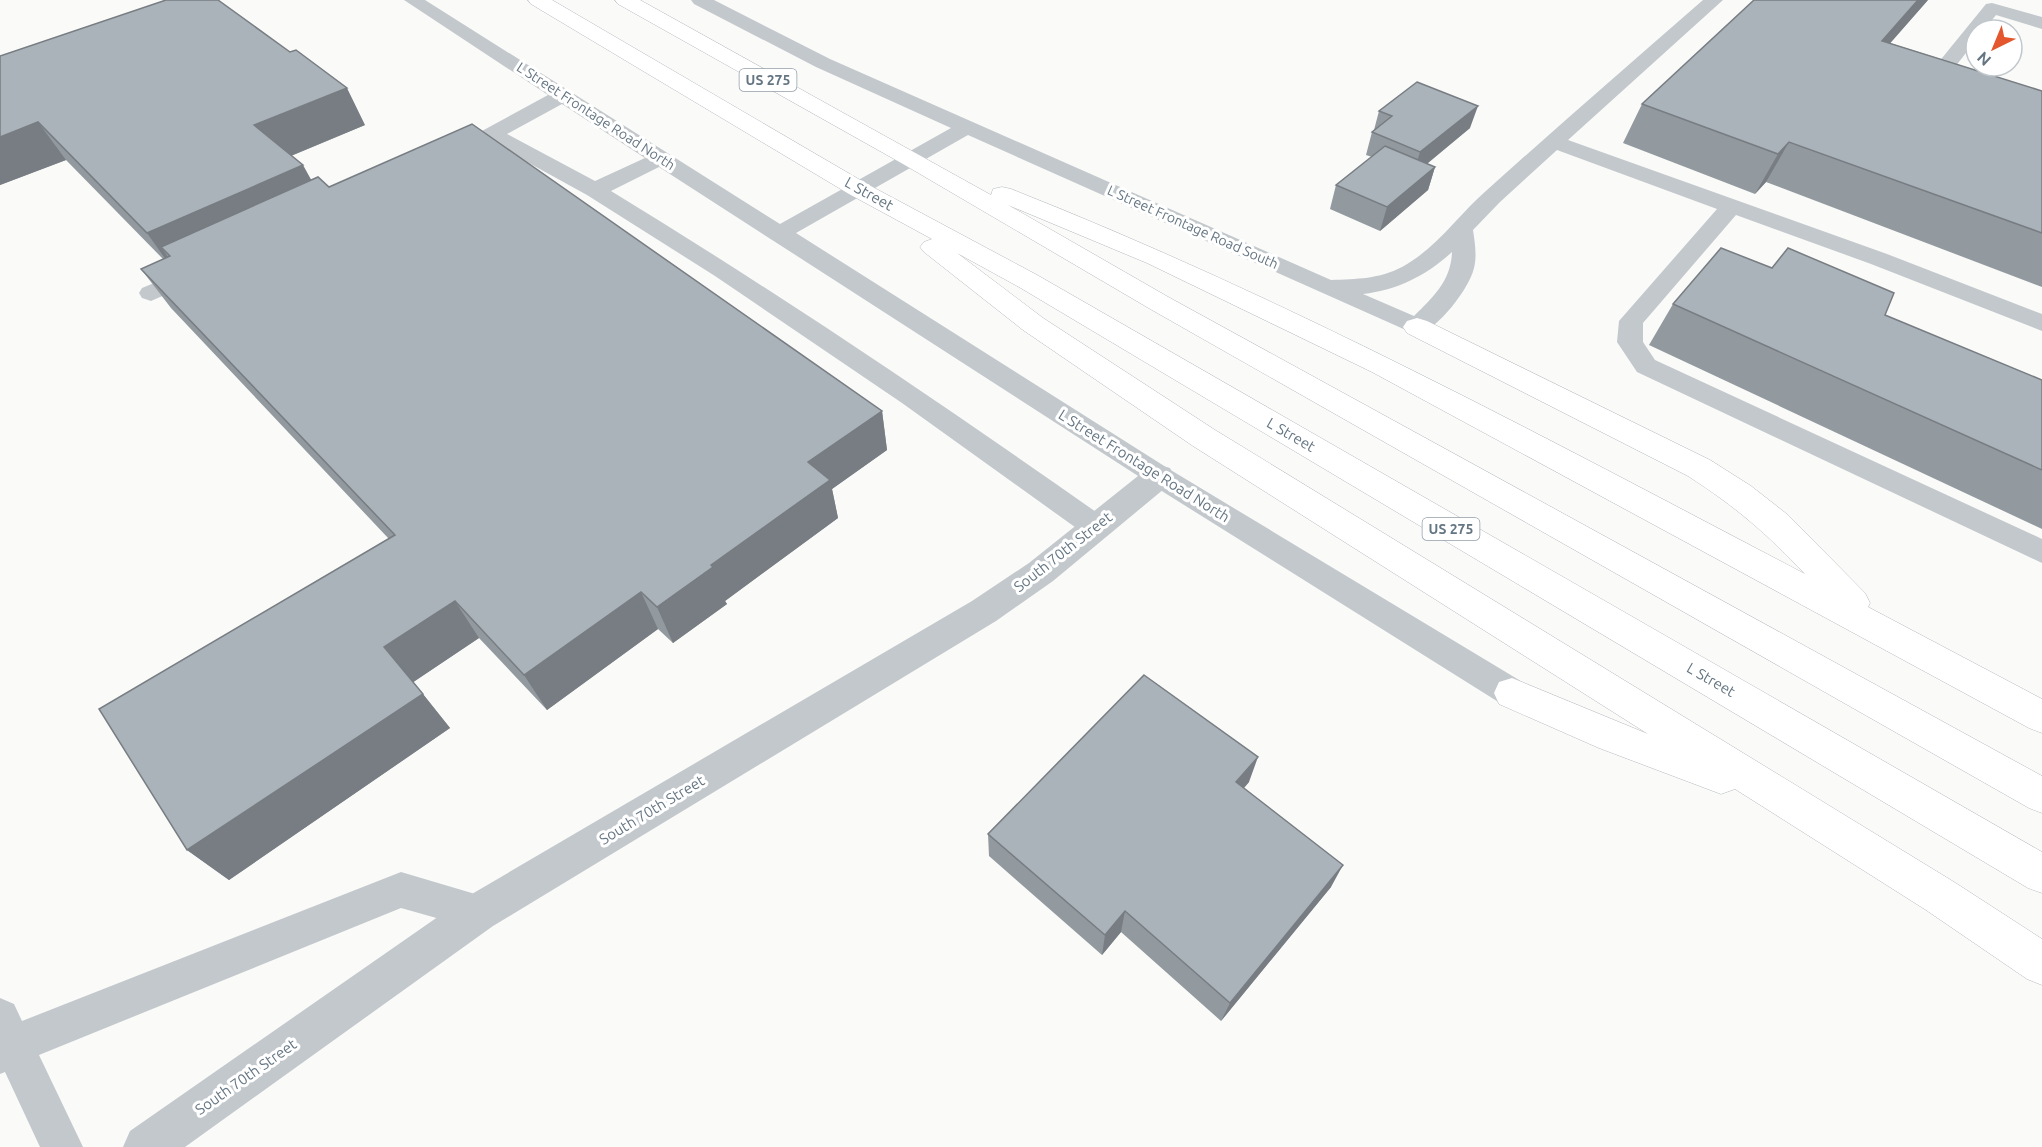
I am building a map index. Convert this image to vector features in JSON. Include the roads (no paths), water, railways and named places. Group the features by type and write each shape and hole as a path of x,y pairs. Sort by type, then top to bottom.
{"main road":[{"name":"L Street","path":"538,0 858,189 1028,281 2042,874"},
{"name":"US 275","path":"625,0 911,159 1182,315 2042,796"},
{"path":"911,159 1126,243 1291,320 1557,457 2042,717"},
{"path":"858,189 1034,324 1103,372 1204,438 1940,896 2042,964"},
{"path":"1417,327 1657,445 1740,494 1777,524 1826,578 1885,633"},
{"path":"1512,693 1612,737 1785,800"}],"street":[{"name":"South 70th Street","path":"146,1147 479,912 984,611 1041,572 1159,476"}],"lane":[{"name":"L Street Frontage Road North","path":"413,0 1159,476 1512,693"},
{"name":"L Street Frontage Road South","path":"700,0 823,63 1417,327"},
{"path":"1328,287 1380,284 1424,264 1462,230 1492,197 1710,1"},
{"path":"1968,88 1936,78 1992,8 2042,23"},
{"path":"430,165 563,95"},
{"path":"778,234 969,126"},
{"path":"492,134 596,190 683,244 981,444 1096,527"},
{"path":"1553,142 1879,259 2042,323"},
{"path":"596,190 661,158"},
{"path":"1731,207 1631,321 1630,342 1646,366 2042,552"},
{"path":"1417,327 1447,295 1459,278 1463,265 1462,230"},
{"path":"151,293 215,264"},
{"path":"62,1147 4,1039 400,890 479,912"}]}
